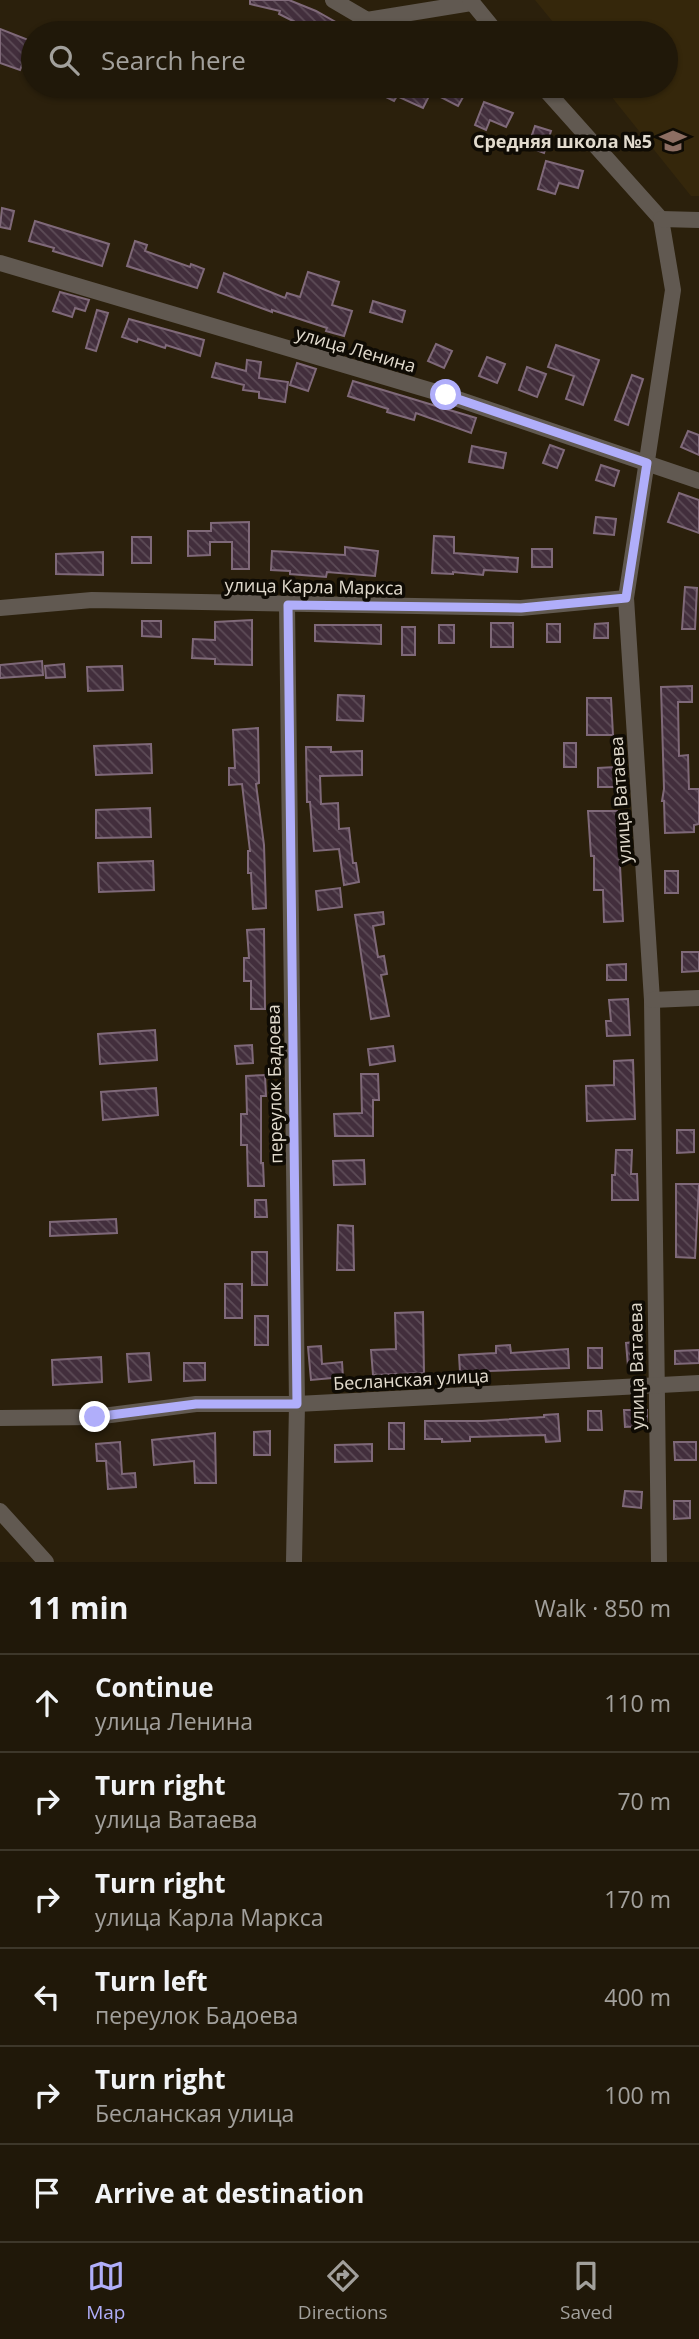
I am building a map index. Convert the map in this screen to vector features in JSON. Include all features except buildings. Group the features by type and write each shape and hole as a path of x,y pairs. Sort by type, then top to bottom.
{"street":[{"path":"333,0 367,20 471,2 487,21"},
{"path":"553,98 661,219 699,220"},
{"name":"улица Ватаева","path":"659,1562 652,1000 626,598 673,290 661,219"},
{"name":"улица Ленина","path":"0,263 446,395 699,481"},
{"name":"улица Карла Маркса","path":"0,608 92,600 521,608 626,598"},
{"name":"переулок Бадоева","path":"288,605 297,1404 294,1562"},
{"path":"652,1000 699,998"},
{"name":"Бесланская улица","path":"0,1418 95,1417 196,1404 297,1404 699,1383"},
{"path":"0,1511 46,1562"}],"shaded area":[{"name":"Средняя школа №5","path":"535,0 699,0 699,196 691,196 613,98 678,98 678,21 552,21"}],"place":[{"name":"Средняя школа №5","path":"673,141"}],"route":[{"path":"95,1417 196,1404 297,1404 288,605 521,608 626,598 647,463 446,395"}]}
